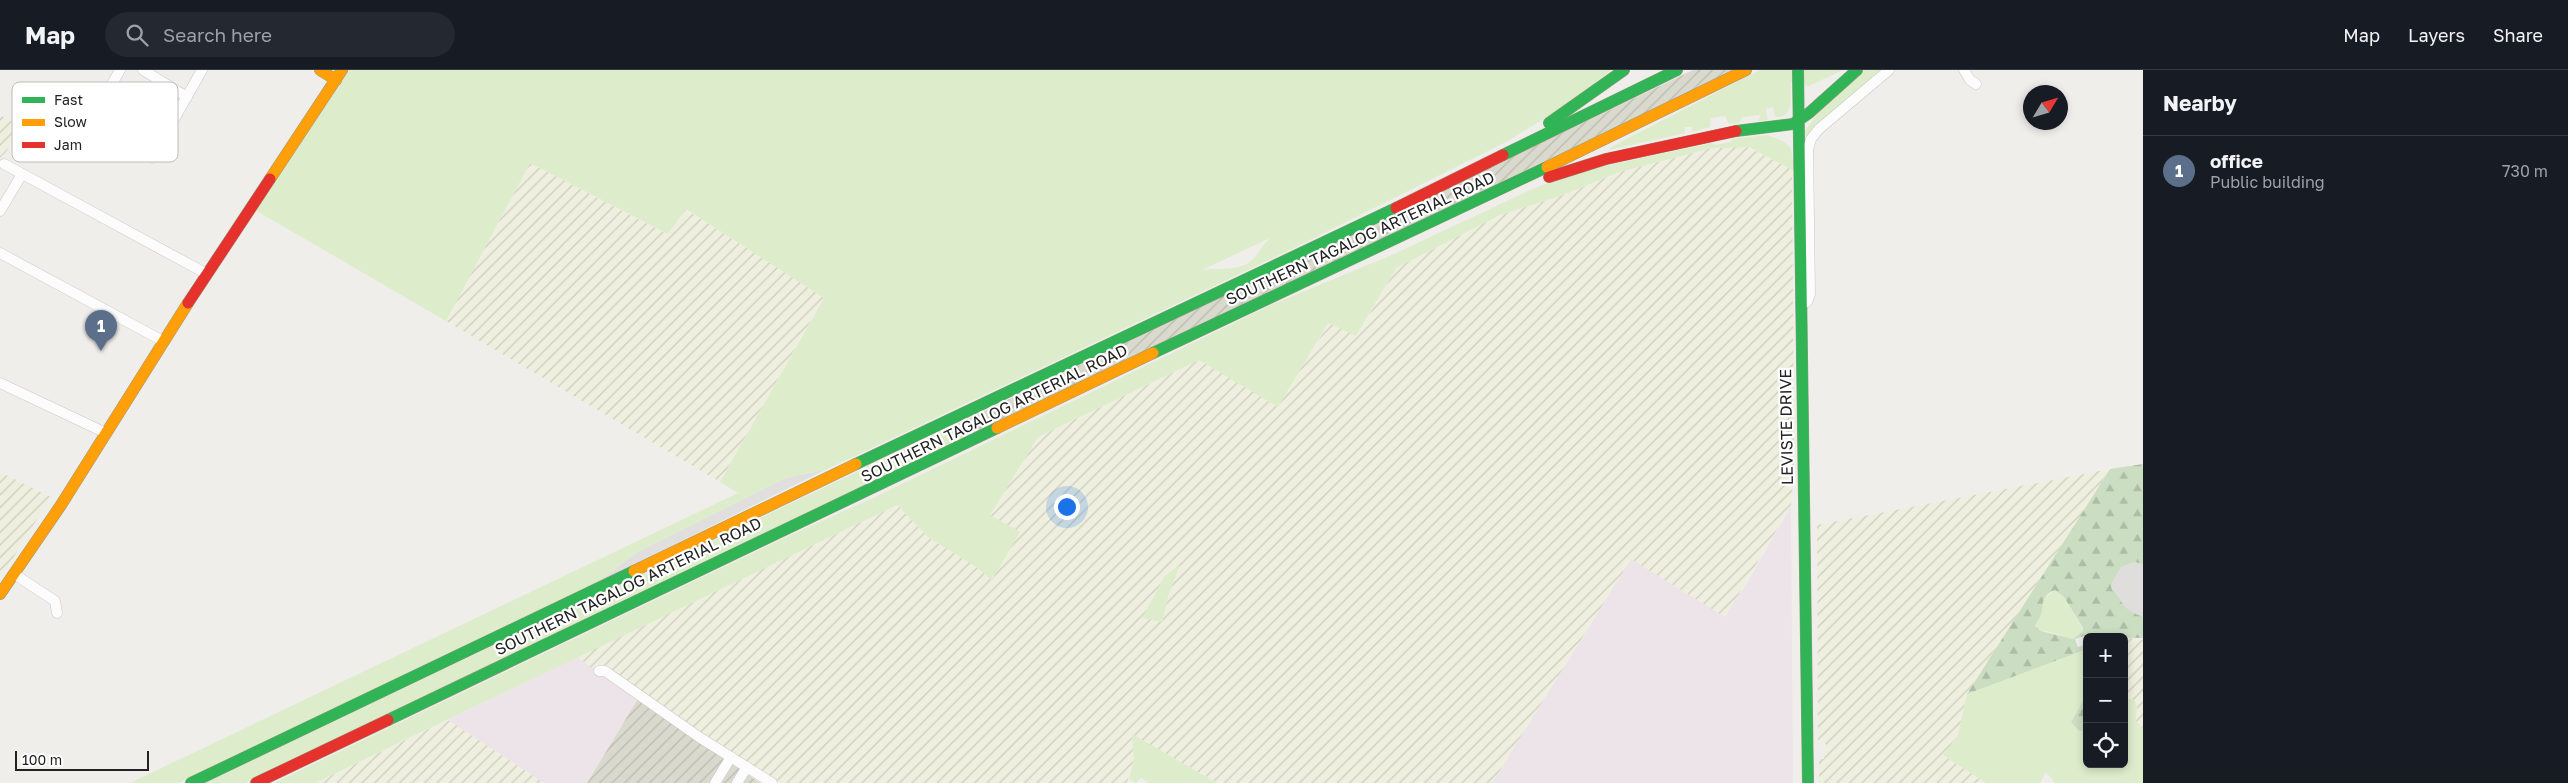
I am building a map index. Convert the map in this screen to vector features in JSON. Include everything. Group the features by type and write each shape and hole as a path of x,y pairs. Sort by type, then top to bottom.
{"main road":[{"path":"320,70 336,80"},
{"path":"0,592 14,574 106,433 163,341 342,70"},
{"path":"1448,182 1563,114 1624,70"},
{"name":"SOUTHERN TAGALOG ARTERIAL ROAD","path":"191,783 526,620 647,565 1678,70"},
{"name":"SOUTHERN TAGALOG ARTERIAL ROAD","path":"256,783 1582,151 1746,70"},
{"name":"LEVISTE DRIVE","path":"1798,70 1808,783"},
{"path":"1425,225 1548,178 1619,155 1720,134 1783,126 1798,121 1857,70"}],"street":[{"path":"113,82 120,70"},
{"path":"143,70 163,82"},
{"path":"178,112 202,70"},
{"path":"1801,303 1807,302 1810,294 1807,181 1808,149 1811,139 1888,70"},
{"path":"1964,70 1970,80 1976,84"},
{"path":"178,91 187,96"},
{"path":"4,164 207,274"},
{"path":"0,211 22,174"},
{"path":"0,253 163,341"},
{"path":"0,383 106,433"},
{"path":"14,574 55,601 57,613"},
{"path":"599,671 605,671 772,783"},
{"path":"715,783 731,757"},
{"path":"737,783 747,767"}],"shaded area":[{"path":"1693,70 1735,70 975,434 968,419"},
{"path":"825,470 598,582 636,553 786,478"},
{"path":"1791,506 1793,783 1492,783 1631,559 1741,593"},
{"path":"2135,562 2143,564 2143,617 2128,610 2120,601 2117,593 2112,590 2111,585 2121,567"},
{"path":"577,657 638,699 587,783 544,783 448,720"},
{"path":"638,699 760,783 587,783"}],"green space":[{"path":"344,70 1612,70 1567,105 1506,142 1290,250 825,470 786,478 636,553 598,582 178,783 130,783 738,493 720,482 824,298 686,209 668,234 530,163 446,321 255,210","holes":["1270,238 1255,257 1243,265 1202,270"]},
{"path":"1760,70 1843,70 1809,86 1805,85 1803,78 1791,82 1789,110 1782,117 1775,117 1773,107 1766,109 1768,120 1758,121 1761,115 1743,117 1739,123 1729,124 1725,116 1711,118 1710,127 1692,132 1692,127 1685,127 1685,133 1609,150 1611,147"},
{"path":"1864,70 1885,70 1807,143 1805,131 1817,114"},
{"path":"0,115 12,122 12,141 7,151 0,158"},
{"path":"1768,135 1783,141 1791,148 1794,171 1749,147 1712,148 1619,172 1563,195 1500,215 1396,268 1356,336 1328,323 1278,407 1199,360 1038,437 990,515 1020,532 992,580 975,566 929,538 897,505 315,783 274,783 780,540 875,497 1269,306 1394,254 1530,190 1577,172 1712,143 1715,145 1731,142 1731,139"},
{"path":"1745,146 1790,168 1792,171 1794,468 1791,506 1725,617 1631,559 1492,783 1217,783 1133,735 1134,759 1127,783 781,783 701,733 605,665 598,664 592,668 577,657 897,505 929,538 975,566 992,580 990,515 1038,437 1199,360 1278,406 1329,323 1357,336 1396,268 1500,215 1563,195 1619,172 1712,148","holes":["1179,566 1169,593 1162,621 1149,601"]},
{"path":"530,163 667,234 685,209 824,297 720,482 446,321"},
{"path":"968,419 975,434 246,783 205,783"},
{"path":"2143,464 2143,564 2135,562 2121,567 2111,585 2112,590 2117,594 2124,606 2131,612 2143,617 2143,638 2128,638 2128,633 2083,633 2083,636 2075,639 2078,647 2083,645 2083,650 1967,694 2110,469","holes":["2055,590 2064,597 2083,631 2073,639 2041,631 2035,626 2046,595"]},
{"path":"2110,469 1967,694 1958,735 1943,755 1986,783 1819,783 1819,759 1824,759 1826,744 1818,741 1817,525"},
{"path":"0,472 51,497 0,579"},
{"path":"1180,565 1169,593 1162,622 1142,618 1164,577"},
{"path":"2055,590 2064,597 2082,628 2083,631 2073,639 2041,631 2035,626 2043,599"},
{"path":"2128,638 2143,640 2143,729 2136,721 2137,706 2128,699"},
{"path":"2083,650 2083,701 2071,722 2083,728 2083,768 2128,768 2128,699 2134,699 2137,706 2136,721 2143,729 2143,783 2055,783 2046,772 2040,783 1986,783 1943,755 1958,735 1967,694"},
{"path":"2083,701 2083,730 2079,731 2071,722"},
{"path":"448,720 544,783 315,783"},
{"path":"1132,734 1217,783 1149,783 1141,778 1136,783 1129,779 1134,759"}],"traffic: fast":[{"path":"1549,123 1624,70"},
{"path":"1503,155 1677,70"},
{"path":"1798,70 1808,783"},
{"path":"1736,131 1793,124 1809,113 1857,70"},
{"path":"1153,353 1547,167"},
{"path":"856,464 1396,208"},
{"path":"388,720 997,428"},
{"path":"191,783 634,571"}],"traffic: slow":[{"path":"320,70 336,80"},
{"path":"270,179 342,70"},
{"path":"1547,167 1746,70"},
{"path":"0,594 61,505 188,303"},
{"path":"997,428 1153,353"},
{"path":"634,571 856,464"}],"traffic: jam":[{"path":"1549,177 1606,159 1736,131"},
{"path":"1396,208 1503,155"},
{"path":"188,303 270,179"},
{"path":"256,783 388,720"}],"place":[{"name":"office","path":"101,351"}]}
